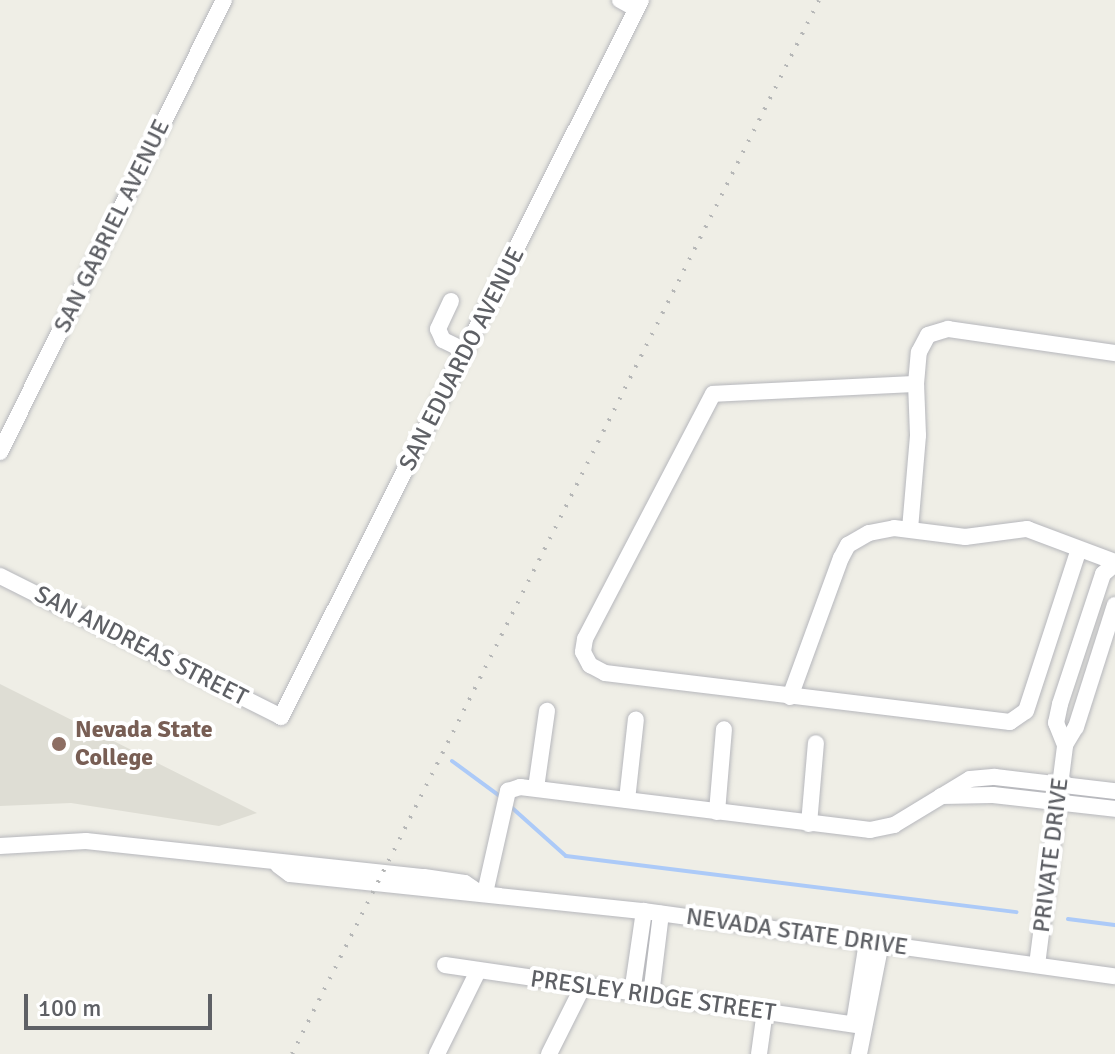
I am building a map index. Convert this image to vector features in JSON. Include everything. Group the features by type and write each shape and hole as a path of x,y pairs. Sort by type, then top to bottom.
{"street":[{"name":"SAN GABRIEL AVENUE","path":"0,452 224,0"},
{"path":"620,0 638,5"},
{"name":"SAN EDUARDO AVENUE","path":"281,717 638,5"},
{"path":"451,301 438,329 443,340 466,351"},
{"path":"910,529 918,435 916,384 922,344 940,329 1115,353"},
{"path":"916,384 713,394 583,644 590,665 605,673 1001,723 1018,719 1026,711 1078,552"},
{"path":"790,697 848,545 882,530 910,529 954,537 1027,529 1078,552 1115,563"},
{"name":"PRIVATE DRIVE","path":"1065,745 1056,723 1060,704 1103,574 1115,563"},
{"name":"SAN ANDREAS STREET","path":"0,576 281,717"},
{"name":"PRIVATE DRIVE","path":"1037,965 1065,745 1076,727 1115,605"},
{"path":"536,788 547,711"},
{"path":"627,800 636,719"},
{"path":"717,812 724,729"},
{"path":"809,824 816,743"},
{"path":"482,892 508,791 536,788 870,830 894,825 935,797 970,779 1114,791 1112,809 965,794 935,797"},
{"name":"NEVADA STATE DRIVE","path":"0,846 86,841 278,865 290,874 460,895 482,892 644,911 1115,976"},
{"path":"632,993 644,911"},
{"path":"651,995 661,914"},
{"path":"859,1054 862,1026 870,1020 874,942"},
{"name":"PRESLEY RIDGE STREET","path":"445,965 862,1026"},
{"path":"437,1054 478,971"},
{"path":"636,971 654,973"},
{"path":"549,1054 583,986"},
{"path":"759,1054 765,1011"}],"shaded area":[{"name":"Nevada State College","path":"0,684 257,813 219,826 71,803 0,806"}],"waterway":[{"path":"452,761 501,797"},
{"path":"510,806 566,856 1017,912"},
{"path":"1068,919 1115,925"}],"railway":[{"path":"292,1054 819,0"}],"place":[{"name":"Nevada State College","path":"59,744"}]}
